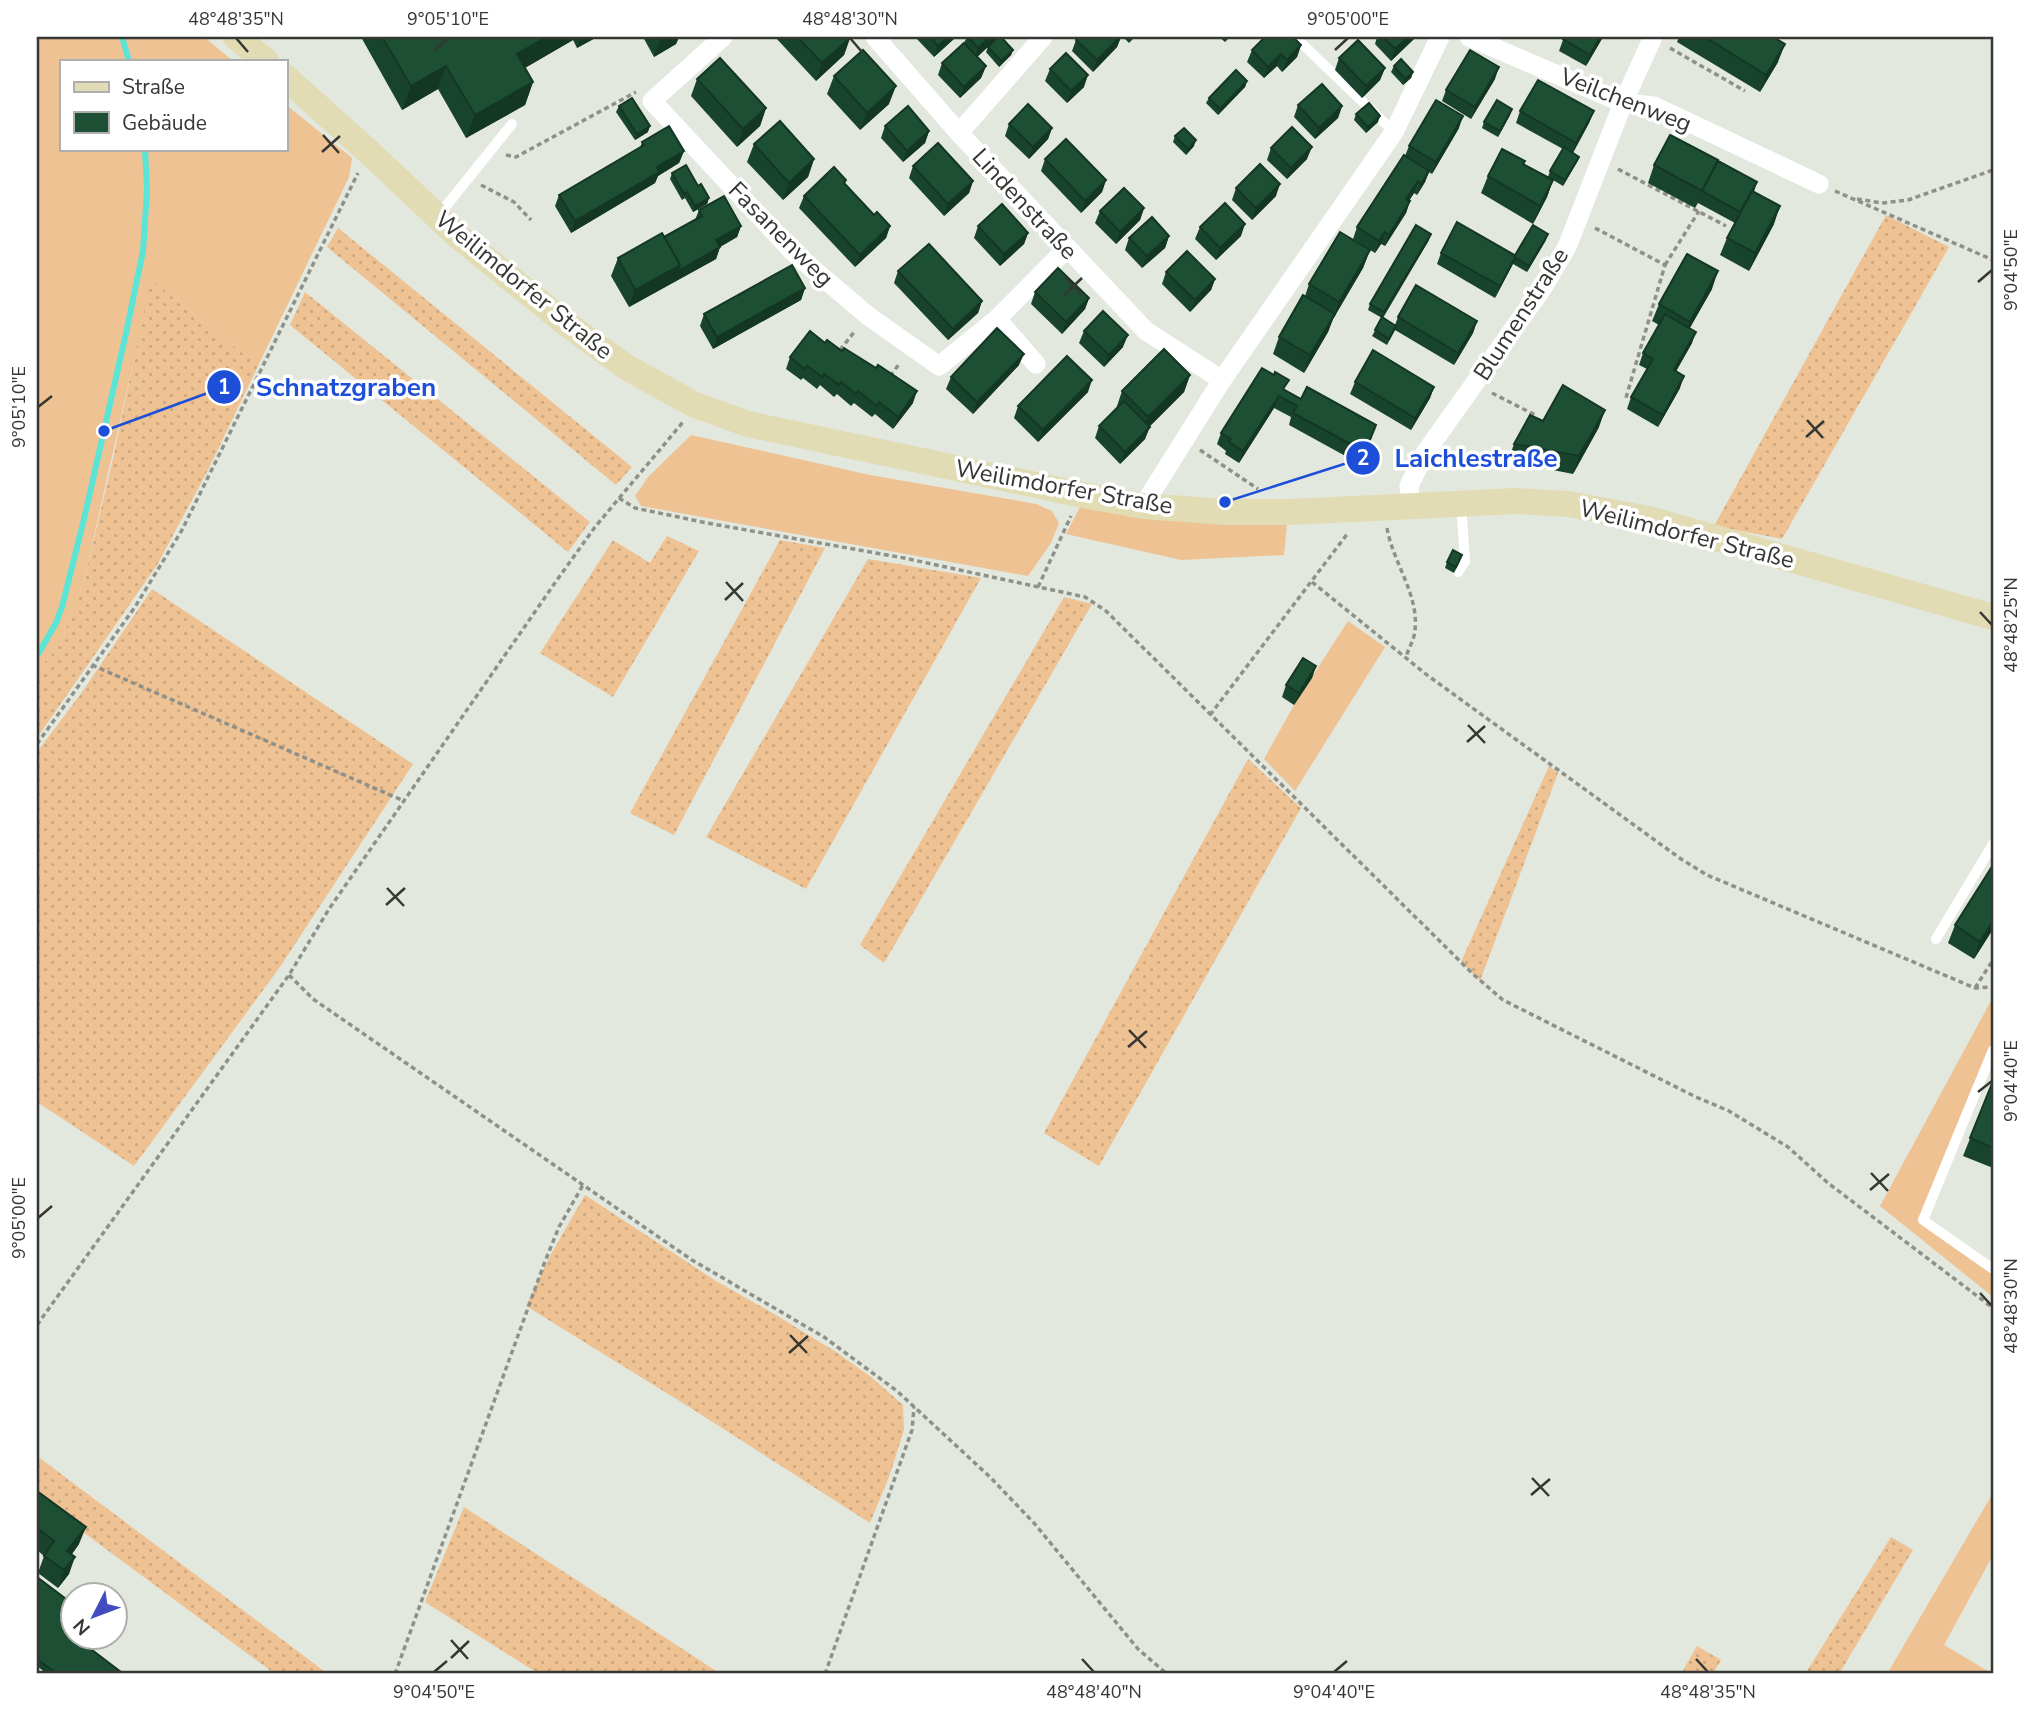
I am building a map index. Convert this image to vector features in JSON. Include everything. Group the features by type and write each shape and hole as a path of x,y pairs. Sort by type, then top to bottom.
{"main road":[{"path":"236,37 265,60"},
{"name":"Weilimdorfer Straße","path":"287,79 459,237 626,368 695,405 748,424 1143,506 1225,512 1516,501 1568,504 1648,519 1993,617"}],"street":[{"name":"Fasanenweg","path":"723,37 652,101 793,252 867,315 939,366 998,319 1066,249"},
{"name":"Lindenstraße","path":"876,37 959,133 1146,331 1222,380"},
{"path":"959,133 1043,37"},
{"path":"1143,506 1222,380 1394,132 1440,37"},
{"name":"Veilchenweg","path":"1469,37 1623,103 1654,106 1819,184"},
{"name":"Blumenstraße","path":"1410,505 1409,486 1425,453 1542,289 1567,247 1623,103 1653,37"},
{"path":"998,319 1036,364"}],"lane":[{"path":"1295,37 1394,132"},
{"path":"438,216 513,124"},
{"path":"1458,572 1465,561 1461,503"},
{"path":"1936,939 1993,844"},
{"path":"1993,1050 1923,1220 1993,1269"}],"path":[{"path":"1653,37 1745,91"},
{"path":"491,152 516,157 625,99"},
{"path":"37,744 135,607 182,530 313,261 371,154"},
{"path":"1601,160 1726,226"},
{"path":"1851,198 1882,203 1908,200 1993,170"},
{"path":"470,179 514,202 531,220"},
{"path":"1819,184 1993,260"},
{"path":"1625,401 1665,265 1699,211"},
{"path":"1578,219 1665,265"},
{"path":"840,350 867,315"},
{"path":"1475,384 1535,415"},
{"path":"37,1325 289,975 329,909 556,580 695,405"},
{"path":"1184,439 1259,490"},
{"path":"1038,587 1083,495"},
{"path":"619,498 635,508 904,558 1085,597 1095,602 1474,975 1503,1000 1729,1111 1788,1147 1828,1183 1993,1308"},
{"path":"1383,506 1390,542 1414,606 1414,635 1406,657"},
{"path":"1210,715 1353,527 1354,509"},
{"path":"1312,582 1427,675 1707,875 1975,988 1993,987"},
{"path":"92,665 404,802"},
{"path":"1975,988 1993,960"},
{"path":"289,975 313,999 692,1260 833,1343 888,1383 990,1477 1034,1523 1138,1649 1167,1674"},
{"path":"395,1674 544,1264 559,1227 583,1185"},
{"path":"825,1674 912,1430 914,1407"}],"shaded area":[{"path":"41,37 204,37 232,60 60,60 60,150 287,150 287,106 352,158 349,177 258,366 152,280 84,580 60,644 37,672 37,45"},
{"path":"1886,215 1949,247 1782,539 1714,526"},
{"path":"338,228 632,467 616,485 327,247"},
{"path":"151,279 258,366 207,472 157,565 37,738 37,672 60,644 84,580"},
{"path":"305,292 590,522 568,552 290,325"},
{"path":"691,435 870,475 1036,504 1052,511 1059,523 1051,543 1028,576 641,506 635,496 648,477"},
{"path":"1080,507 1287,523 1284,555 1181,560 1066,534"},
{"path":"667,536 699,551 613,697 540,653 613,540 650,563"},
{"path":"780,540 825,548 674,835 630,813"},
{"path":"868,559 981,578 806,889 706,837"},
{"path":"152,589 413,764 280,967 134,1166 37,1102 37,752 80,695"},
{"path":"1064,597 1092,604 884,963 860,945"},
{"path":"1348,621 1385,647 1295,791 1264,759 1294,705"},
{"path":"1248,759 1301,808 1099,1166 1044,1133"},
{"path":"1549,766 1558,773 1480,981 1461,962"},
{"path":"1993,997 1993,1050 1923,1220 1993,1271 1993,1297 1880,1206"},
{"path":"585,1195 716,1281 836,1352 871,1377 903,1405 904,1430 870,1523 526,1306 550,1256"},
{"path":"37,1456 328,1674 275,1674 37,1498"},
{"path":"1993,1493 1993,1555 1944,1645 1993,1674 1887,1674"},
{"path":"464,1507 721,1674 539,1674 425,1602"},
{"path":"1891,1537 1913,1550 1839,1674 1805,1674"},
{"path":"1697,1646 1721,1660 1713,1674 1681,1674"}],"building":[{"path":"382,37 547,37 517,54 533,82 475,115 446,66 411,86"},
{"path":"797,37 849,37 850,38 822,63"},
{"path":"930,37 948,37 938,46"},
{"path":"968,37 990,37 978,48"},
{"path":"998,37 1013,50 1001,61 988,47"},
{"path":"1079,37 1120,37 1097,60 1076,40"},
{"path":"1265,37 1293,37 1301,45 1287,60 1281,54 1268,67 1252,50"},
{"path":"1383,37 1408,37 1395,49"},
{"path":"1600,37 1590,55 1563,39"},
{"path":"1705,37 1773,37 1785,44 1766,75"},
{"path":"1358,40 1385,68 1366,86 1339,58"},
{"path":"964,43 986,66 964,87 942,63"},
{"path":"863,50 896,86 867,113 834,76"},
{"path":"1470,50 1499,67 1475,107 1446,90"},
{"path":"1066,53 1088,75 1071,91 1050,69"},
{"path":"720,58 766,108 743,129 697,79"},
{"path":"1401,59 1413,72 1405,79 1394,66"},
{"path":"1236,70 1247,81 1220,109 1209,98"},
{"path":"1538,80 1594,111 1576,143 1520,111"},
{"path":"1322,84 1342,106 1319,128 1298,105"},
{"path":"632,98 650,126 637,134 619,106"},
{"path":"1436,100 1463,116 1436,162 1409,146"},
{"path":"1497,100 1512,109 1500,131 1484,122"},
{"path":"1369,103 1380,116 1368,127 1356,114"},
{"path":"1028,104 1052,128 1033,147 1009,124"},
{"path":"908,106 929,131 907,151 885,126"},
{"path":"780,121 814,159 789,183 754,144"},
{"path":"669,126 684,151 657,167 659,172 575,221 559,195 644,145 642,142"},
{"path":"1292,127 1312,147 1291,168 1271,148"},
{"path":"1184,128 1196,140 1188,149 1175,136"},
{"path":"1670,135 1718,160 1702,191 1654,165"},
{"path":"1066,139 1106,180 1085,201 1045,159"},
{"path":"938,143 973,181 948,204 913,166"},
{"path":"1564,147 1579,157 1565,180 1550,171"},
{"path":"1502,149 1553,180 1540,206 1488,176"},
{"path":"1404,155 1429,171 1421,184 1418,181 1406,199 1410,201 1389,235 1385,232 1379,241 1357,227"},
{"path":"1718,161 1757,182 1740,212 1702,191"},
{"path":"1260,164 1280,184 1256,208 1236,188"},
{"path":"686,165 698,186 701,184 709,198 695,206 687,192 684,194 672,173"},
{"path":"834,167 846,180 844,183 874,215 877,212 890,226 860,255 804,196"},
{"path":"1124,188 1144,208 1120,232 1100,211"},
{"path":"1752,191 1780,206 1755,253 1727,238"},
{"path":"724,196 741,226 716,240 720,247 678,271 680,265 664,237 702,216 699,210"},
{"path":"1225,203 1245,224 1220,248 1200,227"},
{"path":"1002,204 1028,233 1004,254 978,226"},
{"path":"1152,217 1169,236 1147,256 1129,238"},
{"path":"1457,222 1516,256 1500,286 1441,253"},
{"path":"1416,225 1431,234 1384,312 1370,304"},
{"path":"1533,225 1548,234 1529,266 1514,257"},
{"path":"1340,232 1370,250 1339,302 1309,284"},
{"path":"662,233 680,265 635,290 618,258"},
{"path":"929,244 982,301 953,329 898,271"},
{"path":"1187,251 1215,279 1195,300 1166,272"},
{"path":"1687,254 1718,271 1690,322 1659,304"},
{"path":"792,265 805,288 717,337 704,314"},
{"path":"1058,268 1089,298 1066,322 1035,292"},
{"path":"1416,285 1477,321 1458,353 1398,317"},
{"path":"1303,295 1335,314 1310,355 1279,337"},
{"path":"1103,311 1128,335 1109,355 1084,331"},
{"path":"1665,314 1696,332 1674,370 1684,376 1663,415 1631,397 1653,359 1643,353"},
{"path":"1382,317 1396,326 1389,339 1375,330"},
{"path":"997,328 1024,354 977,402 951,377"},
{"path":"810,331 825,343 827,340 842,351 844,348 876,368 878,365 917,391 898,417 879,402 877,406 858,391 856,394 841,382 839,385 824,374 822,377 807,366 805,369 790,357"},
{"path":"1164,349 1190,375 1148,417 1122,391"},
{"path":"1373,350 1434,387 1415,418 1355,382"},
{"path":"1067,356 1092,380 1043,430 1018,406"},
{"path":"1262,368 1289,380 1283,389 1301,399 1307,387 1376,425 1365,452 1293,413 1297,406 1279,396 1243,451 1229,442 1231,439 1221,433"},
{"path":"1563,385 1605,410 1579,456 1514,444 1530,415 1543,421"},
{"path":"1124,401 1150,427 1125,452 1099,426"},
{"path":"1453,550 1462,555 1456,567 1447,562"},
{"path":"1303,658 1316,666 1299,693 1286,685"},
{"path":"1993,865 1993,921 1980,942 1955,925"},
{"path":"1993,1081 1993,1148 1970,1138"},
{"path":"37,1491 86,1527 67,1551 75,1557 64,1570 44,1556 54,1541 37,1528"},
{"path":"37,1577 60,1594 60,1652 95,1652 121,1672 57,1674 37,1659"}],"waterway":[{"path":"122,37 129,60"},
{"path":"37,656 62,607 126,333 143,251 147,191 145,150"}],"place":[{"name":"Schnatzgraben","path":"104,431"},
{"name":"Laichlestraße","path":"1225,502"}]}
